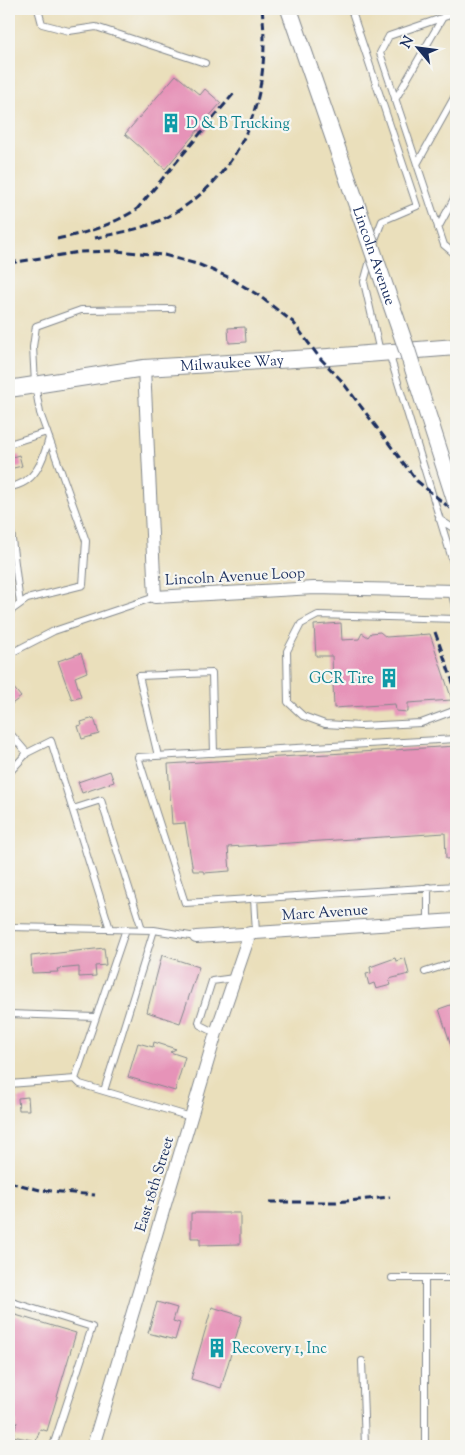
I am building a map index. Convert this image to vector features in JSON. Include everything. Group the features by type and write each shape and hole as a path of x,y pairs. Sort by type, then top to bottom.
{"street":[{"name":"Lincoln Avenue","path":"289,9 407,350 456,503"},
{"name":"Milwaukee Way","path":"9,389 144,368 456,347"},
{"name":"Lincoln Avenue Loop","path":"144,368 155,597 314,588 454,590"},
{"name":"Marc Avenue","path":"196,937 456,920"},
{"name":"East 18th Street","path":"93,1446 216,1033 234,978 253,933"}],"lane":[{"path":"38,9 42,24 69,31 96,27 205,63"},
{"path":"351,9 417,206 382,220 364,282 456,572"},
{"path":"456,13 389,36 380,53 445,249 456,255"},
{"path":"395,100 443,17"},
{"path":"416,164 456,94"},
{"path":"438,228 456,195"},
{"path":"9,612 27,599 83,585 86,541 40,414 35,384 33,347 36,326 82,310 172,309"},
{"path":"9,444 48,435"},
{"path":"9,487 16,486 34,476 44,457 48,435"},
{"path":"9,515 20,604"},
{"path":"439,518 456,530"},
{"path":"454,590 456,611"},
{"path":"9,653 54,631 155,597"},
{"path":"456,619 318,616 301,624 287,651 288,702 303,716 324,724 360,726 421,723 456,710"},
{"path":"158,756 139,676 212,673 214,753"},
{"path":"9,732 27,753"},
{"path":"456,738 138,757 184,903 456,886"},
{"path":"9,773 27,753 51,741 74,809 110,929"},
{"path":"74,809 101,800 142,929"},
{"path":"428,887 428,922"},
{"path":"253,933 254,898"},
{"path":"9,927 142,929 196,937"},
{"path":"75,1079 126,929"},
{"path":"104,1091 154,930"},
{"path":"425,972 456,962"},
{"path":"216,1033 200,1026 199,1022 212,982 234,978"},
{"path":"9,1014 96,1016"},
{"path":"9,1084 75,1079 80,1084 191,1117"},
{"path":"392,1278 456,1278"},
{"path":"425,1278 425,1446"},
{"path":"9,1301 92,1326 53,1446"},
{"path":"362,1361 365,1446"},
{"path":"447,1446 456,1446"}],"building":[{"name":"D & B Trucking","path":"176,75 200,95 205,89 221,103 205,121 210,125 203,134 198,130 165,169 125,134"},
{"path":"245,327 246,342 229,343 228,328"},
{"path":"19,455 22,466 9,469 9,458"},
{"name":"GCR Tire","path":"341,623 342,640 359,639 362,633 368,637 371,633 380,632 386,637 430,634 452,700 408,703 408,712 396,711 395,704 334,708 332,656 316,656 314,625"},
{"path":"81,653 87,672 75,677 81,697 72,700 58,661"},
{"path":"9,682 21,697 9,706"},
{"path":"94,718 99,734 82,739 78,726 82,725 81,722"},
{"path":"456,746 456,858 446,859 445,833 228,847 230,871 204,873 203,871 193,871 185,823 172,824 168,764"},
{"path":"110,771 114,782 82,793 78,782"},
{"path":"104,948 106,965 95,966 96,976 79,977 79,967 57,969 58,972 32,973 31,956"},
{"path":"162,955 199,967 180,1023 147,1012"},
{"path":"395,958 396,961 405,958 409,974 389,979 391,985 376,989 374,983 369,985 366,974 371,973 370,967"},
{"path":"456,1003 456,1057 455,1057 439,1009"},
{"path":"154,1042 176,1049 170,1052 185,1057 175,1091 128,1077 138,1043 153,1047"},
{"path":"28,1097 29,1110 19,1110 18,1098"},
{"path":"191,1213 240,1213 240,1244 200,1245 200,1238 191,1238"},
{"path":"157,1302 177,1308 173,1321 180,1323 175,1340 148,1333"},
{"name":"Recovery 1, Inc","path":"212,1307 242,1316 221,1388 191,1379"},
{"path":"9,1313 76,1333 47,1431 40,1429 36,1441 13,1436 17,1422 9,1420"}],"railway":[{"path":"95,238 140,228 165,218 193,201 215,180 233,156 247,130 257,102 262,72 264,41 262,9"},
{"path":"57,239 99,228 137,209 235,92"},
{"path":"9,263 80,252 115,251 164,255 200,265 230,278 258,295 293,322 319,357 341,380 417,481 456,513"},
{"path":"435,632 456,691"},
{"path":"9,1182 40,1190 95,1195"},
{"path":"269,1202 336,1202 390,1197"}],"place":[{"name":"D & B Trucking","path":"171,123"},
{"name":"GCR Tire","path":"389,678"},
{"name":"Recovery 1, Inc","path":"217,1348"}]}
